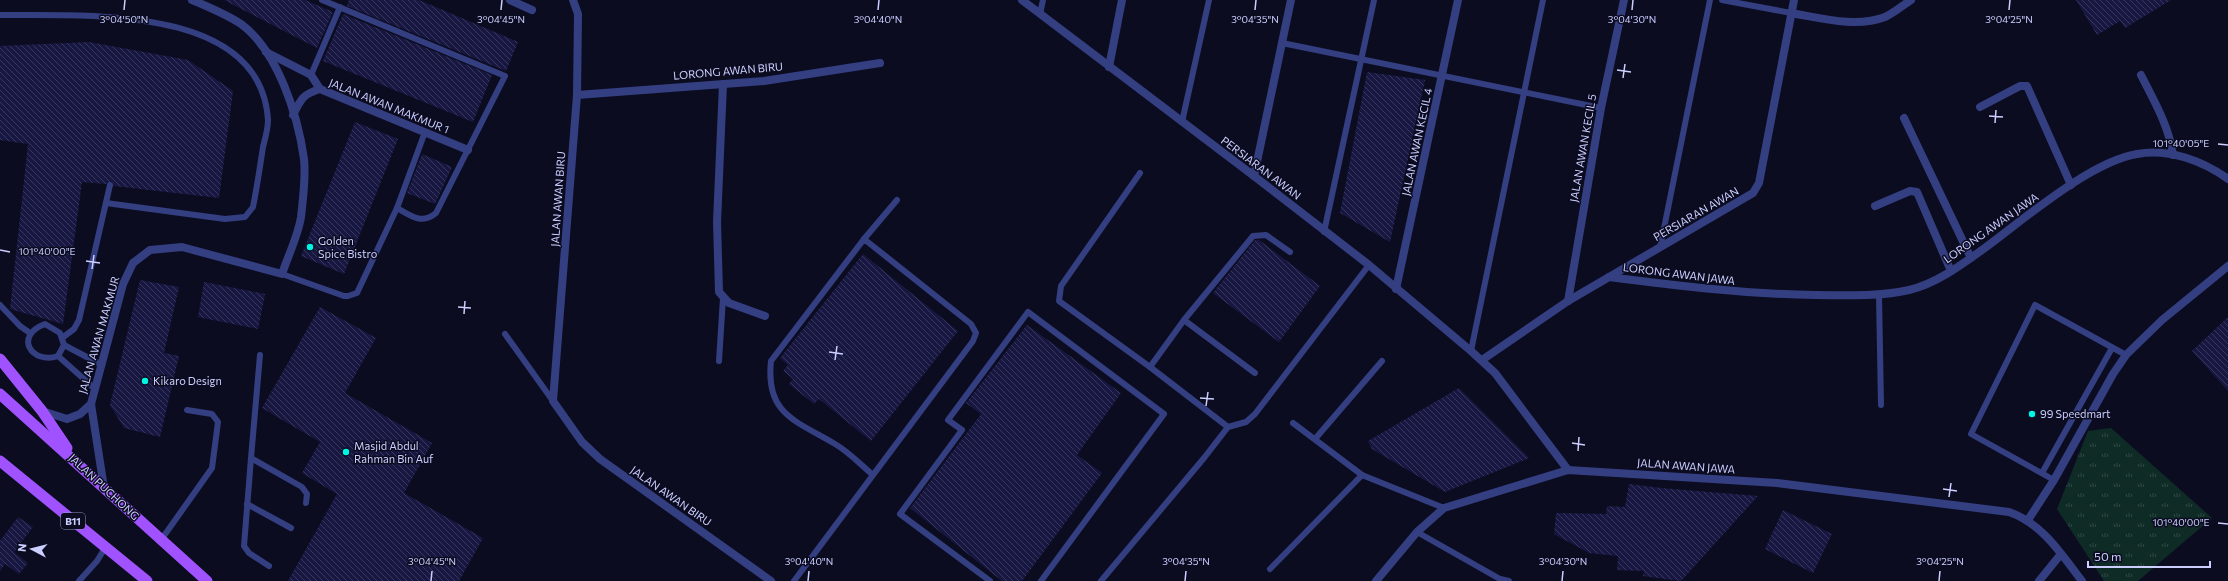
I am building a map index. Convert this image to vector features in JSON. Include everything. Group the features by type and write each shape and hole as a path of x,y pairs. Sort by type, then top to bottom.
{"main road":[{"path":"0,359 42,411 78,463"},
{"name":"JALAN PUCHONG","path":"0,394 207,581"},
{"name":"B11","path":"0,461 146,581"}],"street":[{"path":"192,0 215,9 241,24 256,37 266,52 289,95 304,160 301,218 282,274"},
{"path":"510,0 532,10"},
{"name":"JALAN AWAN BIRU","path":"573,0 578,10 576,95 553,401 582,442 600,459 772,581"},
{"name":"PERSIARAN AWAN","path":"1022,0 1369,265 1482,360 1495,372 1568,470"},
{"path":"1109,67 1122,0"},
{"path":"1254,176 1291,0"},
{"name":"JALAN AWAN KECIL 4","path":"1396,289 1458,0"},
{"name":"JALAN AWAN KECIL 5","path":"1568,302 1601,108 1624,0"},
{"name":"PERSIARAN AWAN","path":"1482,360 1568,302 1750,195 1758,186 1794,0"},
{"path":"1791,13 1846,22 1868,22 1886,16 1911,0"},
{"path":"266,52 311,75"},
{"name":"LORONG AWAN BIRU","path":"576,95 764,81 880,63"},
{"name":"JALAN AWAN MAKMUR 1","path":"311,75 320,89 468,150"},
{"path":"2141,75 2165,122 2173,155"},
{"path":"723,84 717,222 719,292 729,303 766,316"},
{"path":"1980,107 2020,86 2027,86 2071,185"},
{"path":"294,115 299,102 307,93 320,89"},
{"path":"1904,118 1971,258"},
{"name":"LORONG AWAN JAWA","path":"1609,277 1680,287 1769,294 1879,295 1911,290 1951,271 1971,258 2071,185 2093,171 2137,154 2173,155 2200,161 2228,179"},
{"path":"1875,206 1910,191 1917,192 1951,271"},
{"name":"JALAN AWAN MAKMUR","path":"104,488 91,404 100,364 123,284 133,263 150,250 182,247 282,274"},
{"path":"2028,520 2054,480 2113,374 2126,355 2162,320 2228,266"},
{"path":"42,411 67,419 80,414 91,404"},
{"name":"JALAN AWAN JAWA","path":"1376,581 1417,532 1444,508 1568,470 1777,483 2009,512 2028,520 2045,534 2082,581"},
{"path":"2039,581 2061,554"}],"lane":[{"path":"322,0 505,76 441,207 432,216 422,220 414,218 396,208"},
{"path":"1040,14 1043,0"},
{"path":"1182,122 1209,0"},
{"path":"1324,232 1374,0"},
{"path":"1471,351 1543,0"},
{"path":"1660,248 1710,0"},
{"path":"1722,0 1791,13"},
{"path":"311,75 340,7"},
{"path":"0,15 91,17 152,22 182,28 219,44 246,65 253,77 263,95 268,121 253,207 245,217 225,219 106,203"},
{"path":"1282,43 1601,108"},
{"path":"282,274 344,296 353,295 359,289 396,208 425,132"},
{"path":"1140,173 1061,286 1059,301 1150,367 1228,427"},
{"path":"63,342 74,329 79,320 110,185"},
{"path":"873,475 836,444 802,427 778,405 769,379 771,361 864,239 897,200"},
{"path":"1150,367 1184,320 1253,236 1266,235 1290,252"},
{"path":"794,581 974,341 976,332 972,324 864,239"},
{"path":"1101,581 1204,458 1228,427 1246,422 1255,414 1369,265"},
{"path":"1879,295 1881,405"},
{"path":"719,361 723,298"},
{"path":"0,305 20,326 30,333"},
{"path":"2054,480 1970,434 2035,305 2126,355"},
{"path":"990,581 900,514 962,430 948,420 1028,312 1164,414 1041,581"},
{"path":"1184,320 1255,373"},
{"path":"45,324 60,333 63,342 62,351 58,356 46,358 33,353 29,346 28,336 30,333 32,330 45,324"},
{"name":"JALAN AWAN BIRU","path":"505,334 553,401"},
{"path":"63,342 100,364"},
{"path":"2042,473 2112,348"},
{"path":"260,355 244,546 249,553 269,566"},
{"path":"58,356 94,388"},
{"path":"1315,439 1382,361"},
{"path":"161,540 212,468 218,422 212,414 187,410"},
{"path":"1293,423 1362,475 1444,508"},
{"path":"251,458 302,487 307,494 306,503"},
{"path":"1270,569 1362,475"},
{"path":"247,504 291,528"},
{"path":"1417,532 1500,578 1509,581"},
{"path":"79,581 97,561 105,548"}],"green space":[{"path":"2111,428 2212,518 2138,581 2104,581 2057,509 2088,431"}],"building":[{"path":"224,0 305,0 333,12 317,48"},
{"path":"349,0 419,0 518,42 506,71 347,6"},
{"path":"2076,0 2171,0 2125,28 2120,21 2097,35"},
{"path":"343,14 492,75 473,122 323,61"},
{"path":"89,42 188,60 233,91 219,198 114,186 111,181 106,184 82,182 63,324 10,309 28,144 0,140 0,46"},
{"path":"1367,72 1425,80 1390,242 1340,213"},
{"path":"355,122 398,139 344,274 301,256"},
{"path":"422,154 452,167 435,204 407,193"},
{"path":"1255,240 1259,240 1320,286 1279,342 1213,293"},
{"path":"863,254 958,331 871,441 819,399 814,404 789,384 793,379 783,371 788,365 780,358"},
{"name":"Kikaro Design","path":"140,280 179,287 164,353 179,356 160,437 124,428 110,405"},
{"path":"204,282 265,294 258,329 198,317"},
{"path":"320,307 376,338 345,393 432,443 404,493 483,538 459,581 288,581 337,494 302,473 320,442 262,408"},
{"path":"2228,317 2228,391 2192,351"},
{"path":"1027,325 1121,393 1077,455 1102,473 1022,581 1002,581 910,508 981,414 966,403"},
{"path":"1459,388 1529,458 1445,492 1372,449 1368,441"},
{"path":"1629,484 1758,496 1681,581 1643,576 1644,571 1617,570 1618,556 1589,553 1554,534 1556,513 1606,514 1607,506 1625,507"},
{"path":"1783,510 1832,534 1813,573 1765,549"},
{"path":"18,517 33,527 14,552 28,563 19,574 5,564 0,571 0,541"}],"place":[{"name":"Golden Spice Bistro","path":"310,247"},
{"name":"Kikaro Design","path":"145,381"},
{"name":"99 Speedmart","path":"2032,414"},
{"name":"Masjid Abdul Rahman Bin Auf","path":"346,452"}]}
